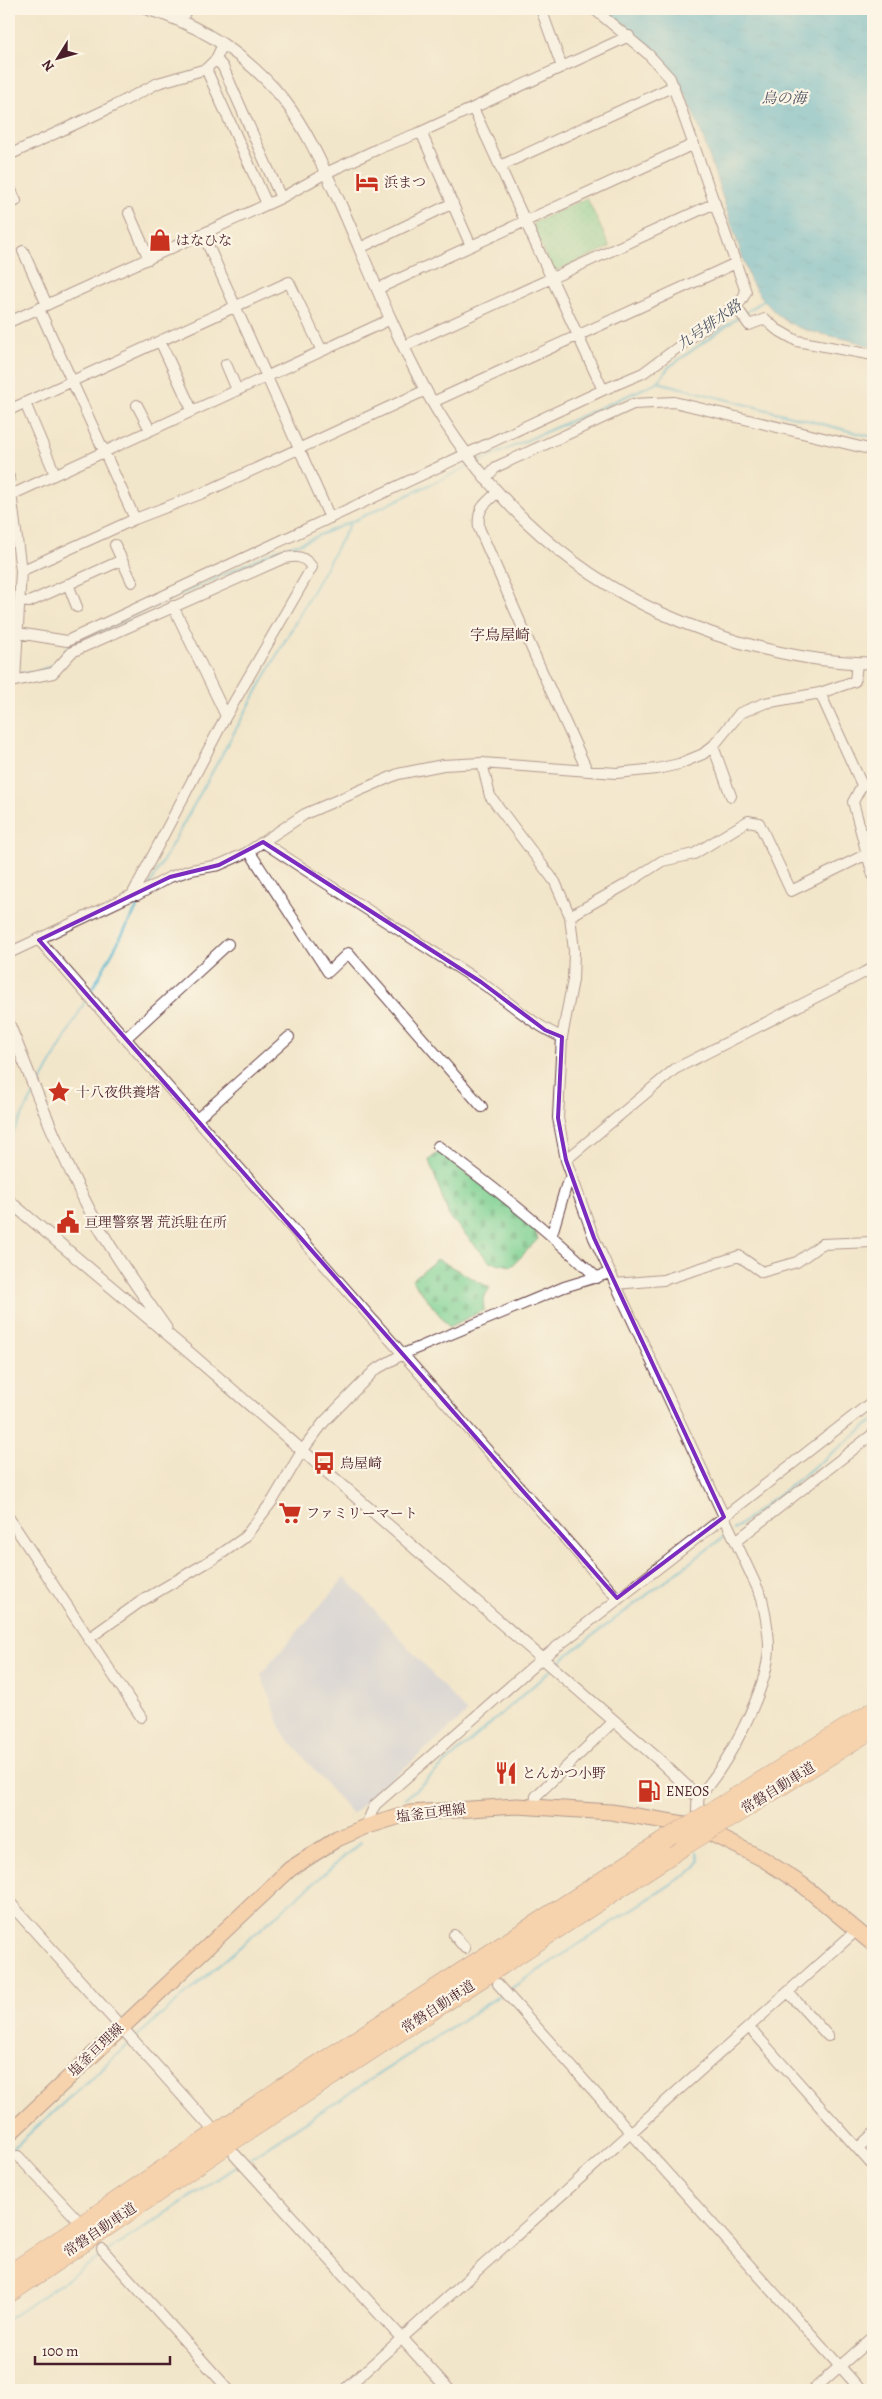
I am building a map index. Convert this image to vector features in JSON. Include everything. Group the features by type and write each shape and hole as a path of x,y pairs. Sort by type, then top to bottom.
{"highway":[{"name":"常磐自動車道","path":"9,2294 236,2139 686,1845 739,1803 873,1711"},
{"name":"常磐自動車道","path":"9,2274 283,2087 665,1840 739,1803 873,1729"}],"main road":[{"name":"塩釜亘理線","path":"9,2134 123,2029 290,1869 328,1844 392,1817 429,1811 536,1806 611,1812 697,1826 763,1859 804,1886 864,1936"}],"street":[{"path":"147,9 182,22 224,44 249,64 284,101 297,120 326,173 377,289 432,402 482,475 563,554 605,584 643,604 693,626 743,642 797,655 857,663 873,663"},
{"path":"182,22 186,9"},
{"path":"541,9 562,67"},
{"path":"18,633 67,641 330,518 468,457 603,390 643,373 737,307 746,292 674,86 670,78 648,54 594,9"},
{"path":"9,322 281,198 326,173 421,132 628,36"},
{"path":"9,155 114,106 158,83 206,70 216,59 224,44"},
{"path":"216,59 223,68 281,198"},
{"path":"206,70 267,204"},
{"path":"500,166 674,86"},
{"path":"473,108 603,390"},
{"path":"421,132 471,246"},
{"path":"377,289 694,144"},
{"path":"9,186 16,201"},
{"path":"360,248 453,203"},
{"path":"404,346 715,203"},
{"path":"129,213 149,259"},
{"path":"203,234 301,448 330,518"},
{"path":"23,251 72,382 135,519"},
{"path":"432,402 736,263"},
{"path":"9,410 289,282 322,351"},
{"path":"737,307 750,325 765,320 796,341 873,355"},
{"path":"11,495 391,319"},
{"path":"160,341 192,410"},
{"path":"226,364 237,390"},
{"path":"21,571 135,519 203,493 426,390"},
{"path":"482,475 633,404 654,402 674,402 873,450"},
{"path":"25,403 55,474"},
{"path":"137,405 150,430"},
{"path":"9,477 21,571 14,678 53,673 72,652 284,558 299,556 306,559 312,567 226,716 135,895"},
{"path":"498,492 482,506 478,515 480,528 587,770"},
{"path":"114,545 132,582"},
{"path":"19,601 29,602 122,560"},
{"path":"68,584 77,607"},
{"path":"173,606 226,716"},
{"path":"9,953 156,884 191,870 219,865 249,851 305,814 398,774 444,765 482,763 616,773 657,769 691,760 713,746 740,713 765,703 820,693 855,681 857,663"},
{"path":"820,693 862,785 853,802 873,874"},
{"path":"713,746 731,796"},
{"path":"482,763 490,796 555,882 570,916 574,951 573,980 562,1037 558,1118 566,1160 594,1238 762,1598 769,1648 766,1671 749,1714 719,1772 698,1797 697,1826"},
{"path":"570,916 625,886 662,861 694,854 748,821 759,824 791,891 867,854"},
{"path":"263,842 383,921 481,982 545,1030 562,1037"},
{"path":"249,851 328,972 348,954 482,1107"},
{"path":"39,940 617,1598"},
{"path":"126,1038 228,944"},
{"path":"566,1160 674,1069 873,968"},
{"path":"9,1024 58,1145 89,1210 116,1257 174,1340"},
{"path":"197,1119 289,1037"},
{"path":"438,1146 552,1234 597,1278"},
{"path":"552,1234 566,1186 572,1177"},
{"path":"9,1201 174,1340 614,1721 698,1797"},
{"path":"616,1284 663,1280 739,1256 762,1272 797,1262 822,1244 873,1242"},
{"path":"88,1639 140,1602 218,1556 244,1538 273,1500 302,1451 330,1416 375,1370 404,1354 566,1287 610,1273"},
{"path":"365,1827 376,1806 617,1598 873,1401"},
{"path":"736,1541 873,1434"},
{"path":"9,1518 141,1717"},
{"path":"536,1806 536,1796 614,1721"},
{"path":"9,1902 209,2125"},
{"path":"454,1936 466,1948"},
{"path":"344,2390 788,1992 864,1936"},
{"path":"498,1984 629,2133 861,2390"},
{"path":"788,1992 828,2036"},
{"path":"749,2027 873,2166"},
{"path":"858,2148 873,2134"},
{"path":"235,2155 449,2390"},
{"path":"18,2156 76,2218"},
{"path":"102,2249 229,2390"},
{"path":"813,2390 873,2337"}],"highlighted area":[{"path":"263,842 481,982 545,1030 562,1037 558,1118 566,1160 594,1238 724,1517 617,1598 39,940 170,877 219,865"}],"shaded area":[{"path":"345,1577 467,1713 352,1814 283,1733 261,1674"}],"green space":[{"path":"587,198 610,247 556,271 552,269 532,227 535,222"},
{"path":"439,1152 533,1224 538,1239 512,1266 490,1262 449,1216 429,1160"},
{"path":"437,1259 490,1288 483,1298 484,1310 449,1327 412,1280"}],"water":[{"name":"鳥の海","path":"603,9 873,9 873,347 804,329 790,323 777,314 764,300 750,280 701,132 687,97 660,58"}],"waterway":[{"name":"九号排水路","path":"744,314 764,300"},
{"path":"478,462 658,382 669,367 740,316"},
{"path":"658,382 873,437"},
{"path":"150,884 351,522 471,465"},
{"path":"60,658 69,646 277,550 301,543 350,522"},
{"path":"18,673 34,673 55,664"},
{"path":"90,993 144,895"},
{"path":"38,1087 87,998"},
{"path":"9,1140 34,1094"},
{"path":"733,1530 873,1421"},
{"path":"555,1666 729,1533"},
{"path":"406,1798 551,1670"},
{"path":"135,2038 361,1842"},
{"path":"507,1991 696,1868 699,1860 697,1852"},
{"path":"245,2161 502,1994"},
{"path":"9,2152 131,2042"},
{"path":"107,2252 240,2164"},
{"path":"9,2319 102,2255"}],"place":[{"name":"浜まつ","path":"367,182"},
{"name":"はなひな","path":"160,240"},
{"name":"十八夜供養塔","path":"59,1092"},
{"name":"亘理警察署 荒浜駐在所","path":"68,1222"},
{"name":"鳥屋崎","path":"324,1463"},
{"name":"ファミリーマート","path":"290,1513"},
{"name":"とんかつ小野","path":"506,1773"},
{"name":"ENEOS","path":"649,1791"}],"district":[{"name":"字鳥屋崎","path":"500,635"}]}
